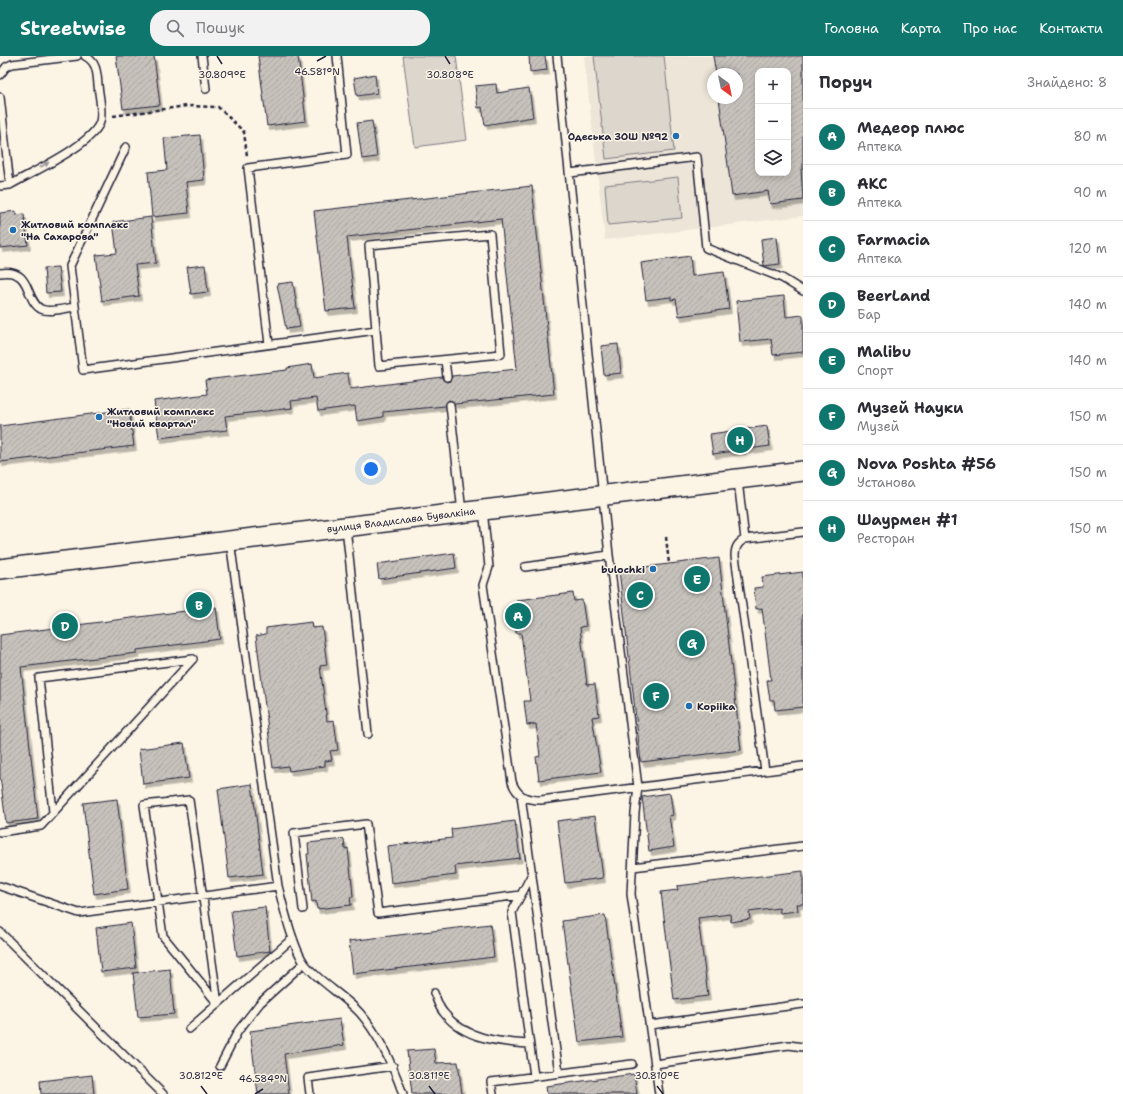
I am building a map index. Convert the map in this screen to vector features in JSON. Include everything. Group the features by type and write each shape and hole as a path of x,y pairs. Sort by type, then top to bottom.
{"street":[{"name":"вулиця Владислава Бувалкіна","path":"0,569 803,471"}],"lane":[{"path":"0,75 6,67 12,64 77,56"},
{"path":"0,186 10,185 84,142 96,129 100,118 96,69 91,59 85,56"},
{"path":"202,56 206,89"},
{"path":"269,344 248,168 347,155 337,56"},
{"path":"557,56 609,555 638,787 634,813 632,894 659,1094"},
{"path":"0,97 10,185"},
{"path":"126,148 70,266 83,370 376,330"},
{"path":"570,173 697,157 706,248 741,260 782,278 803,291"},
{"path":"490,234 501,354 379,366 376,330 369,245 490,234"},
{"path":"0,273 8,272 17,275 25,282 33,299 40,309 46,310 75,307"},
{"path":"445,360 447,376"},
{"path":"450,405 462,512"},
{"path":"738,479 745,539"},
{"path":"483,510 489,567 484,585 512,782 514,788 521,796 532,800 541,800 803,766"},
{"path":"346,527 368,734"},
{"path":"765,771 735,549 739,542 745,539 803,532"},
{"path":"230,541 278,886 293,938 304,963 360,1013 393,1066 403,1094"},
{"path":"525,566 609,555"},
{"path":"0,832 41,826 54,812 188,665 193,659 39,678 54,812"},
{"path":"521,796 559,1073"},
{"path":"189,800 218,1004 163,936 144,805 189,800"},
{"path":"303,909 294,833 366,824 378,912 521,895"},
{"path":"633,867 803,846"},
{"path":"532,874 512,912 534,1076"},
{"path":"0,886 80,913 278,886"},
{"path":"0,932 163,1094"},
{"path":"189,1029 293,938"},
{"path":"220,1066 238,1031 260,1004 304,963"},
{"path":"434,993 443,1013 456,1025 477,1036 501,1043 529,1044"},
{"path":"650,1026 803,1004"},
{"path":"655,1064 789,1045 803,1047"},
{"path":"493,1094 491,1082 632,1064"},
{"path":"310,1094 308,1078 393,1066"}],"path":[{"path":"100,118 187,106 218,107 244,132 248,168"},
{"path":"666,537 669,564"}],"shaded area":[{"path":"403,56 456,56 467,140 415,147"},
{"name":"Одеська ЗОШ №92","path":"584,56 803,56 803,216 605,240"},
{"path":"594,56 664,56 674,151 606,159"},
{"path":"678,177 682,218 608,225 605,185"}],"building":[{"path":"116,56 154,56 160,105 123,109"},
{"path":"258,56 298,56 306,121 267,126"},
{"path":"529,56 545,56 547,70 530,72"},
{"path":"713,56 803,56 803,169 801,169 803,200 770,204 768,191 732,196 720,104 743,104 743,68 715,68"},
{"path":"375,74 377,93 357,96 354,78"},
{"path":"496,84 497,93 529,88 533,117 485,125 482,107 478,108 475,86"},
{"path":"372,121 377,157 362,159 357,123"},
{"path":"200,135 204,180 186,182 189,213 152,217 148,172 167,170 164,138"},
{"path":"532,186 554,394 455,404 449,400 445,406 383,412 383,417 357,421 355,406 318,411 316,398 291,401 292,408 225,416 227,430 159,438 154,401 207,394 205,380 287,370 287,368 312,364 314,378 348,373 350,389 442,377 443,380 447,382 450,381 452,376 517,369 501,219 347,237 355,308 326,311 314,211"},
{"name":"Житловий комплекс \"На Сахарова\"","path":"16,211 16,215 24,214 28,245 0,248 0,213"},
{"path":"151,217 156,263 135,265 139,296 102,301 96,255 117,253 113,222"},
{"path":"777,237 780,264 764,266 761,239"},
{"path":"690,256 692,276 724,272 729,309 679,316 676,299 671,300 671,297 646,300 641,263"},
{"path":"205,265 208,292 191,294 187,267"},
{"path":"58,267 61,292 46,293 44,268"},
{"path":"293,282 300,327 286,329 277,284"},
{"path":"784,296 786,317 803,315 803,352 773,355 771,339 740,342 736,301"},
{"path":"618,344 621,373 604,375 601,346"},
{"name":"Житловий комплекс \"Новий квартал\"","path":"129,409 134,446 0,462 0,426"},
{"path":"767,426 770,446 713,454 710,434"},
{"path":"454,553 456,568 379,579 377,564"},
{"path":"719,558 741,750 641,762 619,570"},
{"path":"803,572 803,707 775,710 774,700 770,700 767,680 771,680 762,608 756,609 754,588 763,587 762,577"},
{"path":"573,593 574,601 582,600 586,626 580,627 587,685 595,684 599,716 592,717 601,772 539,780 536,757 540,756 536,724 527,725 524,701 530,701 521,633 516,633 513,609 518,608 517,600"},
{"path":"216,607 220,639 137,650 137,653 21,667 38,819 6,823 0,776 0,635"},
{"path":"311,622 312,628 322,627 327,665 320,666 327,721 334,720 338,750 330,751 332,760 325,761 325,766 289,771 288,766 273,768 256,636 266,634 266,628"},
{"path":"184,743 189,778 143,784 139,749"},
{"path":"252,784 263,874 229,878 218,789"},
{"path":"670,793 673,815 669,816 674,847 649,851 642,797"},
{"path":"117,799 128,889 94,894 83,803"},
{"path":"595,816 603,878 565,883 557,821"},
{"path":"515,821 520,858 455,866 456,875 391,883 387,846 452,838 451,829"},
{"path":"344,839 345,849 348,848 352,885 353,897 350,897 351,905 317,909 316,901 312,902 307,854 309,854 308,843"},
{"path":"803,871 803,904 797,904 798,911 780,913 779,908 749,912 750,919 731,922 730,914 698,918 708,996 674,1000 661,892 678,890 677,886"},
{"path":"265,907 270,951 237,956 231,911"},
{"path":"605,915 622,1037 579,1042 562,921"},
{"path":"131,923 136,968 101,972 96,928"},
{"path":"490,924 494,957 353,974 349,941"},
{"path":"170,969 174,1014 138,1017 133,973"},
{"path":"340,1019 344,1045 284,1054 289,1094 258,1094 250,1031"},
{"path":"434,1049 436,1063 458,1062 462,1094 412,1094 407,1051"},
{"path":"634,1074 637,1094 547,1094 546,1086"},
{"path":"92,1075 94,1094 41,1094 40,1081"}],"place":[{"name":"Одеська ЗОШ №92","path":"676,136"},
{"name":"Житловий комплекс \"На Сахарова\"","path":"13,230"},
{"name":"Житловий комплекс \"Новий квартал\"","path":"99,417"},
{"name":"Шаурмен #1","path":"740,440"},
{"name":"bulochki","path":"653,569"},
{"name":"Malibu","path":"697,579"},
{"name":"Farmacia","path":"640,595"},
{"name":"АКС","path":"199,605"},
{"name":"Медеор плюс","path":"518,616"},
{"name":"BeerLand","path":"65,626"},
{"name":"Nova Poshta #56","path":"692,643"},
{"name":"Музей Науки","path":"656,696"},
{"name":"Kopiika","path":"689,706"}]}
